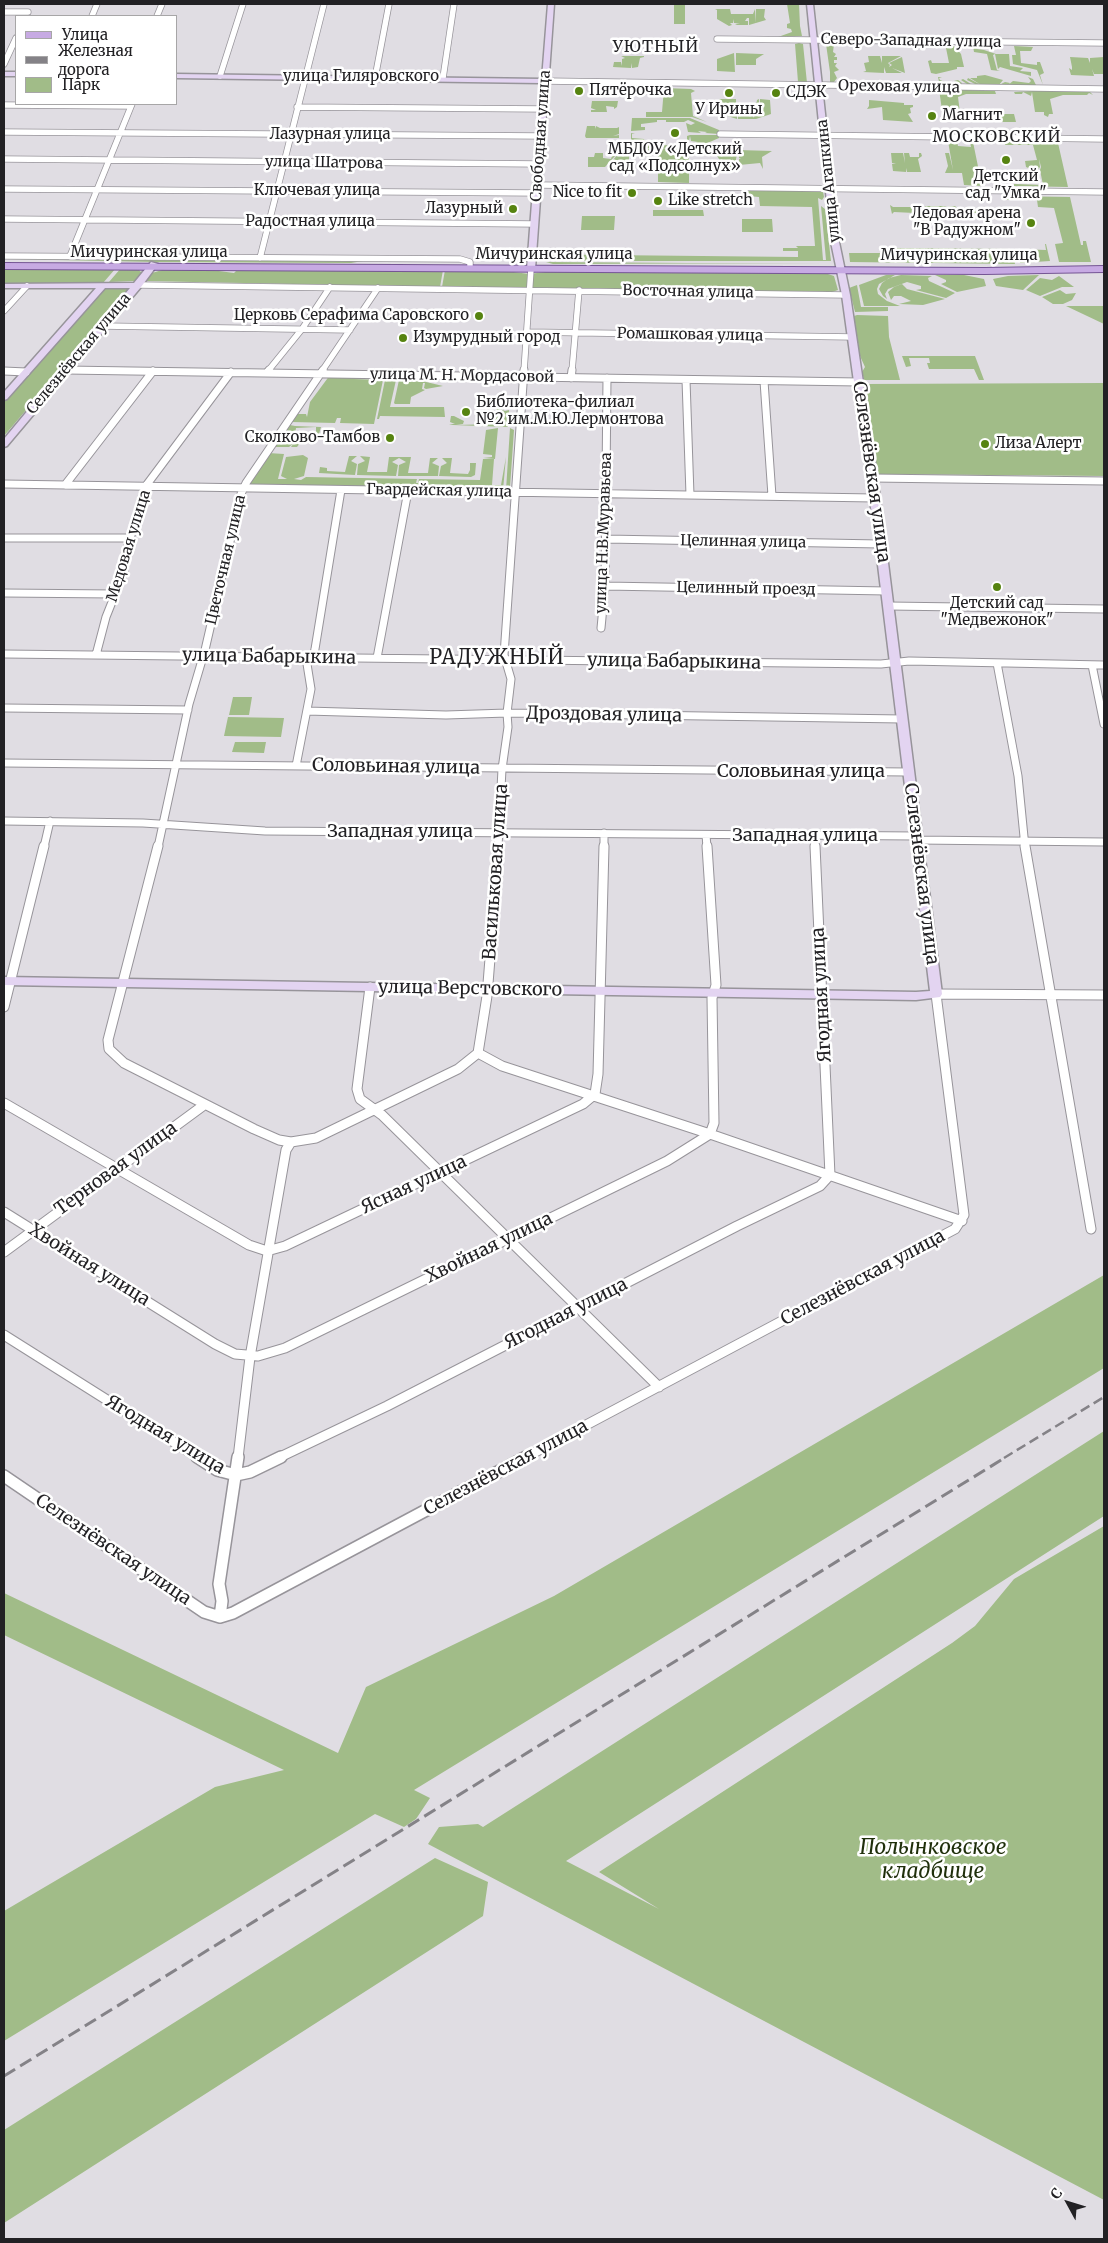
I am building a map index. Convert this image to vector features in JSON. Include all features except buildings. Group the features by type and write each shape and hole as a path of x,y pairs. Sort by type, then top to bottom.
{"main road":[{"name":"Мичуринская улица","path":"4,265 840,268 1019,271 1104,267"},
{"name":"Мичуринская улица","path":"153,266 470,265 532,267"}],"street":[{"path":"4,12 28,14 32,4"},
{"path":"220,76 243,4"},
{"path":"260,258 304,77 324,4"},
{"path":"375,78 389,4"},
{"path":"443,78 454,4"},
{"name":"Свободная улица","path":"532,267 551,4"},
{"name":"улица Агапкина","path":"810,4 840,268"},
{"name":"Северо-Западная улица","path":"717,39 1104,43"},
{"path":"4,64 15,40"},
{"name":"улица Гиляровского","path":"178,76 545,80"},
{"name":"Ореховая улица","path":"545,80 554,82 1104,89"},
{"path":"4,105 132,105 70,256"},
{"path":"297,107 542,109"},
{"path":"4,132 120,133"},
{"name":"Лазурная улица","path":"120,133 541,136"},
{"path":"720,134 1104,139"},
{"name":"улица Шатрова","path":"4,159 539,164"},
{"path":"538,189 830,188 1104,192"},
{"path":"4,189 97,190"},
{"name":"Ключевая улица","path":"97,190 538,189"},
{"name":"Радостная улица","path":"4,219 535,224"},
{"path":"4,256 460,259 470,262 470,265"},
{"name":"Селезнёвская улица","path":"4,444 153,266"},
{"name":"Васильковая улица","path":"478,1053 488,989 502,769 508,727 507,713 511,679 504,659 532,267"},
{"name":"Селезнёвская улица","path":"4,1476 204,1612 220,1617 233,1613 261,1599 956,1229 962,1221 964,1215 960,1178 916,838 889,606 853,337 840,268"},
{"path":"4,397 103,285"},
{"path":"4,286 138,285 530,290"},
{"path":"4,311 27,286"},
{"path":"267,373 302,329 330,287"},
{"name":"Цветочная улица","path":"123,983 164,824 178,765 188,710 203,656 243,488 378,288"},
{"name":"Восточная улица","path":"530,290 846,294"},
{"path":"571,378 579,290"},
{"path":"103,326 350,330"},
{"name":"Ромашковая улица","path":"527,332 853,337"},
{"name":"улица М. Н. Мордасовой","path":"66,370 858,382"},
{"path":"4,371 26,372"},
{"path":"65,485 153,371"},
{"name":"Медовая улица","path":"96,655 106,617 124,572 124,556 136,523 145,487 232,372"},
{"name":"улица Н.В.Муравьева","path":"601,628 605,586 607,378"},
{"path":"686,380 690,495"},
{"path":"764,381 772,496"},
{"path":"872,478 1104,481"},
{"name":"Гвардейская улица","path":"4,484 874,498"},
{"path":"296,766 311,689 307,664 313,658 341,490"},
{"path":"377,658 408,491"},
{"path":"4,538 130,538"},
{"name":"Целинная улица","path":"606,539 880,544"},
{"name":"Целинный проезд","path":"605,586 887,591"},
{"path":"4,593 116,594"},
{"path":"889,606 1104,609"},
{"name":"улица Бабарыкина","path":"4,654 896,663 909,661 1104,665"},
{"path":"997,663 1018,776 1024,842 1091,1229"},
{"path":"1092,665 1104,724"},
{"path":"4,708 188,710"},
{"name":"Дроздовая улица","path":"306,711 446,715 507,713 902,719"},
{"name":"Соловьиная улица","path":"4,763 908,772"},
{"name":"Западная улица","path":"4,820 164,824 265,831 814,835 1024,842 1104,842"},
{"path":"4,1007 7,981 50,821"},
{"path":"593,1096 598,1080 604,833"},
{"path":"706,835 716,984 713,992 712,1047 715,1112 714,1126 710,1134"},
{"name":"Ягодная улица","path":"4,1335 217,1470 236,1475 250,1472 386,1406 825,1182 830,1176 831,1164 814,835"},
{"name":"улица Верстовского","path":"7,981 916,996 936,994"},
{"path":"123,983 110,1026 109,1050 124,1063 272,1138 291,1142 316,1138 458,1069 474,1059 478,1053 502,1066 710,1134 962,1221"},
{"path":"370,987 357,1089 360,1099 374,1109 510,1238 659,1387"},
{"path":"936,994 1104,995"},
{"name":"Ясная улица","path":"267,1251 286,1246 583,1104 593,1096"},
{"path":"4,1102 249,1245 267,1251"},
{"name":"Терновая улица","path":"4,1252 204,1105"},
{"name":"Хвойная улица","path":"4,1212 215,1344 234,1354 266,1355 285,1348 668,1161 710,1134"},
{"path":"220,1617 222,1601 219,1584 236,1475 250,1356 286,1150 291,1142"}],"green space":[{"path":"674,4 685,4 685,24 674,24"},
{"path":"787,4 799,4 802,36 778,37 792,32 791,29 787,28 787,24 790,23"},
{"path":"715,9 730,9 731,14 753,14 755,9 756,23 749,25 749,18 747,18 745,21 748,21 748,25 737,25 735,24 740,23 734,23 733,19 733,23 730,23 732,25 729,26 717,19 717,10"},
{"path":"756,9 765,9 764,17 766,20 756,23"},
{"path":"795,44 803,44 807,83 798,82"},
{"path":"826,44 834,44 833,52 836,54 834,57 837,57 834,63 837,63 835,66 839,70 834,72 837,78 834,82 830,82"},
{"path":"930,45 954,46 961,54 964,67 957,67 957,69 936,74 931,73 928,61 931,60 932,63 949,63 946,48 930,48"},
{"path":"973,46 976,46 977,49 996,54 1009,54 1010,66 1023,68 1020,71 1031,72 1031,76 1000,67 998,69 995,54 993,55 997,70 1000,71 991,70 987,54 974,52"},
{"path":"1014,46 1033,47 1031,51 1020,51 1021,63 1037,65 1037,62 1040,62 1044,73 1040,75 1043,85 1037,70 1013,64 1012,55 1016,55"},
{"path":"734,53 735,72 717,71 717,59"},
{"path":"736,53 764,54 756,59 756,65 736,65"},
{"path":"621,56 644,57 640,58 638,67 632,68 631,63 631,68 613,67 614,62 621,62 622,66 622,59 625,58"},
{"path":"868,56 880,56 882,63 882,56 901,56 888,63 889,67 892,65 889,63 902,57 905,73 892,68 902,73 886,73 884,67 884,73 863,72 866,71 864,63 869,62"},
{"path":"1070,57 1088,58 1090,63 1090,58 1104,57 1104,74 1094,74 1092,69 1094,76 1071,75 1069,68 1072,70"},
{"path":"985,75 1003,80 999,85 1005,82 1010,83 1008,85 1013,81 1029,83 1031,81 1028,77 1033,79 1036,85 940,86 938,77 942,77 939,78 940,80 950,84 958,84 954,81 958,80 961,84 967,84 961,80 963,79 971,84 975,84 967,80 968,78 981,85 970,78"},
{"path":"664,88 691,89 695,91 691,93 693,116 707,122 692,117 646,117 646,112 662,112"},
{"path":"939,89 995,91 996,94 966,94 958,97 960,113 971,114 972,111 976,111 977,114 958,115 958,117 947,119 946,111 942,110"},
{"path":"1089,91 1093,95 1089,93 1087,95 1063,95 1050,99 1053,114 1049,114 1048,117 1044,115 1044,112 1035,112 1032,92 1031,96 1023,92 1022,94 1015,94 1014,92"},
{"path":"720,99 736,99 736,108 733,110 737,112 737,119 718,113 718,101"},
{"path":"759,99 759,108 749,108 752,110 750,113 753,113 753,118 754,116 762,116 761,110 754,111 760,110 760,99 770,100 771,114 756,119 738,119 738,112 742,113 745,110 741,111 738,106 756,106"},
{"path":"869,100 913,105 910,108 911,113 908,114 913,122 883,120 882,107 867,109"},
{"path":"592,101 618,101 617,107 614,109 614,107 606,106 607,112 591,112 591,110 596,110 591,108"},
{"path":"982,114 1014,114 1016,122 985,122"},
{"path":"632,118 690,118 719,130 719,134 698,131 701,133 688,132 686,123 691,125 695,123 688,120 684,122 666,122 666,120 657,120 657,122 641,124 641,127 645,127 645,130 631,131"},
{"path":"587,126 595,126 595,129 596,126 600,128 619,127 619,134 613,136 619,135 619,138 586,138"},
{"path":"631,133 635,134 632,134 632,138 644,139 645,145 653,145 653,148 662,148 662,145 686,146 698,142 691,141 690,136 689,141 687,141 687,136 690,135 719,135 719,138 689,151 689,183 658,182 658,155 644,155 644,159 641,159 640,150 628,149 679,149 631,148"},
{"path":"948,141 957,142 958,146 971,147 970,142 973,142 982,186 964,185 962,173 945,173 948,166 945,153 949,153 953,170"},
{"path":"1005,142 1058,143 1068,187 1014,186 1014,184 1043,185 1041,167 1039,159 1040,167 1038,170 1034,170 1033,167 1033,170 1026,167 1025,161 1037,160 1033,145 1005,145"},
{"path":"737,149 737,153 734,154 737,155 736,159 739,170 717,170 721,168 721,162 717,156 724,156"},
{"path":"738,150 772,151 762,157 763,169 760,163 739,165 739,159 741,159 739,158"},
{"path":"595,153 603,153 603,158 611,159 612,156 615,156 605,167 588,167 588,157 594,157"},
{"path":"619,153 629,154 628,168 607,167"},
{"path":"891,153 903,153 905,163 904,153 909,153 910,157 919,157 919,153 921,153 922,156 918,159 921,172 907,172 907,168 906,172 893,171 892,164 896,163 892,163"},
{"path":"748,190 823,191 824,197 822,200 818,198 823,260 826,260 821,206 825,209 831,261 543,261 543,254 601,255 602,253 605,255 798,257 798,251 783,251 783,248 815,246 812,207 760,206 759,197 748,196"},
{"path":"1006,196 1070,197 1081,245 1083,245 1083,241 1086,241 1091,262 1059,262 1055,244 1063,243 1054,208 1038,207 1037,200 1006,200"},
{"path":"890,205 893,207 912,207 913,205 925,207 955,206 957,208 975,208 976,213 958,213 956,215 894,212 892,214"},
{"path":"653,210 703,210 704,216 653,216"},
{"path":"582,216 615,216 614,230 581,230"},
{"path":"742,219 772,219 773,232 742,232"},
{"path":"1045,244 1050,261 1020,263 1017,249 1046,250"},
{"path":"896,248 1012,249 1015,264 850,262 849,253 896,253"},
{"path":"4,259 363,261 351,263 156,262"},
{"path":"546,262 687,263 826,263 553,264"},
{"path":"4,268 116,268 103,283 89,285 4,284"},
{"path":"121,268 139,270 142,273 136,281 109,282"},
{"path":"204,269 234,273 236,271 252,270 443,270 440,287 145,281 152,273 162,270"},
{"path":"445,270 506,271 529,274 545,272 825,273 834,276 838,290 832,292 442,287"},
{"path":"886,275 895,275 879,284 878,294 887,301 900,306 864,306 859,285"},
{"path":"901,275 932,276 928,278 929,281 955,293 946,298 916,290 921,289 921,286 907,282 888,289 885,294 887,299 879,289 882,283 889,278"},
{"path":"935,275 964,275 984,279 986,286 957,292 941,284 946,282 946,280"},
{"path":"1039,275 1023,290 996,286 993,279 1008,276"},
{"path":"1059,276 1074,287 1062,287 1040,296 1026,290 1040,278 1052,280"},
{"path":"902,284 907,289 945,299 923,305 899,304 911,301 901,296 894,296 891,300 888,292"},
{"path":"857,285 861,307 888,307 888,311 855,312 849,288"},
{"path":"105,286 131,287 85,342 80,343 76,347 78,349 4,436 4,401"},
{"path":"1060,290 1066,294 1076,293 1072,300 1063,304 1053,304 1042,297"},
{"path":"1066,306 1104,306 1104,324"},
{"path":"854,316 888,316 889,337 900,380 864,380 862,372 865,367 860,356"},
{"path":"902,356 975,356 984,380 979,380 974,369 929,369 927,363 930,363 929,358 909,358 911,366 906,367"},
{"path":"330,375 396,377 396,379 354,379 383,380 374,424 340,423 341,418 337,418 335,423 291,422 297,414 306,414 307,417 310,402"},
{"path":"385,380 396,380 390,407 444,407 445,417 380,416 377,419"},
{"path":"399,380 422,381 443,386 426,389 424,388 425,383 423,383 422,389 425,390 411,397 410,404 395,404"},
{"path":"1104,383 1104,476 876,474 864,384"},
{"path":"497,408 505,411 509,410 508,427 453,425 449,424 455,424 450,422 451,416 454,416 464,421 463,424 456,425 495,424"},
{"path":"290,425 321,427 319,434 316,434 316,427 296,428 294,440 301,441 295,443 300,443 297,447 291,447 294,443 289,447 272,447"},
{"path":"498,428 495,459 483,458 492,457 492,455 483,454 486,430"},
{"path":"510,428 514,430 510,487 506,490"},
{"path":"268,453 284,454 278,479 287,479 281,476 286,457 303,455 308,458 304,476 294,479 301,480 306,477 417,479 416,483 418,483 419,479 480,480 483,459 494,459 492,485 501,485 506,457 503,490 249,486 248,482"},
{"path":"349,456 357,456 351,461 357,464 355,475 319,473 320,467 327,468 327,471 345,472"},
{"path":"360,456 370,457 367,472 387,472 389,457 411,457 408,473 428,473 430,458 438,458 432,463 439,466 438,476 398,476 399,465 406,462 399,458 392,462 398,465 396,476 357,475 358,464 365,461"},
{"path":"442,458 452,458 450,473 468,474 470,463 476,463 475,475 471,477 439,476 441,466 447,463"},
{"path":"233,697 252,697 249,715 229,715"},
{"path":"228,717 284,718 281,737 224,736"},
{"path":"235,742 266,742 264,753 232,752"},
{"path":"1104,1275 1104,1368 414,1790 430,1798 416,1819 404,1827 375,1814 4,2041 4,1911 215,1787 284,1770 4,1635 4,1593 338,1753 366,1687 554,1596"},
{"name":"Полынковское кладбище","path":"1104,1431 1104,1516 566,1861 659,1909 599,1872 952,1643 975,1626 1014,1579 1104,1526 1104,2200 428,1844 439,1827 478,1824 483,1827"},
{"path":"435,1858 488,1882 483,1916 4,2223 4,2130"}],"railway":[{"path":"1004,1458 1104,1397"},
{"path":"4,2076 1006,1457"}],"place":[{"name":"Пятёрочка","path":"579,91"},
{"name":"У Ирины","path":"729,93"},
{"name":"СДЭК","path":"776,93"},
{"name":"Магнит","path":"932,116"},
{"name":"МБДОУ «Детский сад «Подсолнух»","path":"675,133"},
{"name":"Детский сад \"Умка\"","path":"1006,160"},
{"name":"Nice to fit","path":"632,193"},
{"name":"Like stretch","path":"658,201"},
{"name":"Лазурный","path":"513,209"},
{"name":"Ледовая арена \"В Радужном\"","path":"1031,223"},
{"name":"Церковь Серафима Саровского","path":"479,316"},
{"name":"Изумрудный город","path":"403,338"},
{"name":"Библиотека-филиал №2 им.М.Ю.Лермонтова","path":"466,412"},
{"name":"Сколково-Тамбов","path":"390,438"},
{"name":"Лиза Алерт","path":"985,444"},
{"name":"Детский сад \"Медвежонок\"","path":"997,587"}],"district":[{"name":"УЮТНЫЙ","path":"656,47"},
{"name":"МОСКОВСКИЙ","path":"997,137"},
{"name":"РАДУЖНЫЙ","path":"497,658"}]}
